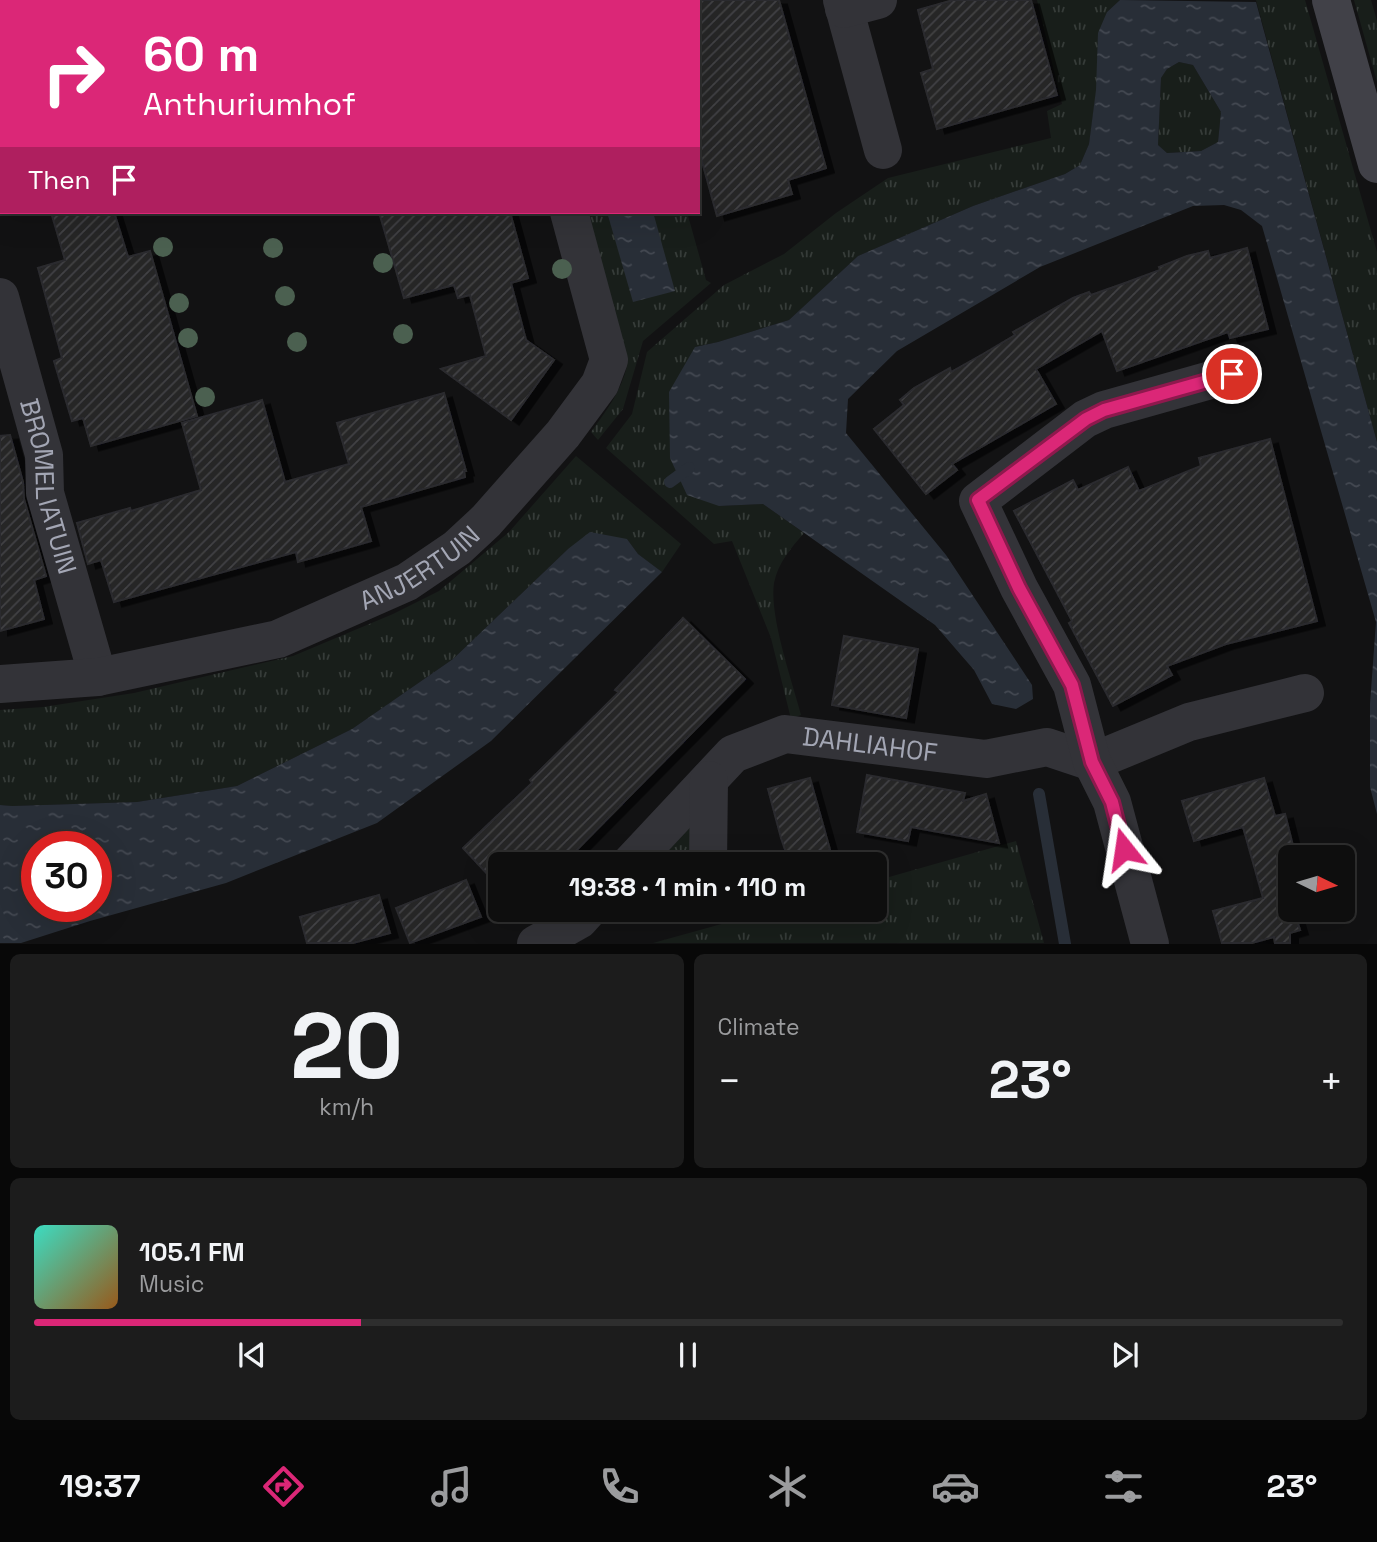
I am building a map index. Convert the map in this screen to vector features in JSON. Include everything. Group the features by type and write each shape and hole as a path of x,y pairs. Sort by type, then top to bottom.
{"main road":[{"path":"1331,0 1377,164"}],"street":[{"path":"854,3 883,150"},
{"name":"ANJERTUIN","path":"0,684 98,677 278,639 407,582 457,548 486,521 563,434 600,384 609,360 570,214"},
{"name":"BROMELIATUIN","path":"0,297 44,455 45,493 98,677"},
{"path":"1150,943 1112,802 1092,762 1072,685 1019,588 978,500 1086,419 1104,410 1232,374"},
{"path":"1092,762 1189,723 1304,693"},
{"name":"DAHLIAHOF","path":"641,852 733,754 785,734 986,759 1047,747 1092,762"},
{"path":"708,852 709,780"},
{"path":"536,943 575,922"}],"green space":[{"path":"1037,0 1120,0 1107,12 1089,144 1080,165 1065,174 973,206 858,256 789,320 695,347 719,506 763,504 804,533 782,562 774,583 773,597 778,630 801,715 791,719 771,638 732,541 714,544 606,448 632,414 647,352 724,285 784,254 836,213 888,178 1051,138 1047,111 1062,104"},
{"path":"1256,0 1305,0 1377,252 1377,442"},
{"path":"1354,0 1371,0 1377,21 1377,82"},
{"path":"1179,62 1193,65 1221,112 1218,142 1201,151 1167,153 1158,145 1161,78 1167,69"},
{"path":"586,214 688,214 706,280 711,283 643,341 623,409 598,440 591,432 617,393 627,366"},
{"path":"576,456 681,544 662,572 638,554 627,539 568,549 453,659 352,729 237,786 137,802 0,805 0,710 43,707 134,693 293,656 393,614 439,591 509,532"},
{"path":"681,825 691,828 692,852 662,852"},
{"path":"1016,841 1044,943 653,943 729,922 887,922 887,878"}],"water":[{"path":"1120,0 1256,2 1377,442 1377,814 1370,787 1370,704 1376,622 1262,226 1241,210 1224,205 1193,206 1040,267 897,351 848,399 846,433 946,555 1032,685 1033,699 1016,709 992,704 974,670 935,625 763,504 719,506 687,495 670,458 669,392 695,347 789,320 858,256 973,206 1065,174 1080,165 1089,144 1096,90 1098,33 1107,12","holes":["1179,62 1193,65 1221,112 1218,142 1201,151 1167,153 1158,145 1161,78 1167,69"]},
{"path":"608,214 654,214 675,291 633,302"},
{"path":"590,532 627,539 638,554 662,572 491,741 377,823 226,883 112,915 112,831 21,831 21,922 87,922 21,943 0,943 0,805 137,802 237,786 352,729 453,659 568,549"}],"building":[{"path":"700,0 779,0 826,168 788,180 792,194 717,216 700,154"},
{"path":"953,0 1031,0 1057,95 937,129 921,73 933,69 918,10"},
{"path":"52,214 115,214 128,257 150,251 197,416 91,446 83,418 72,421 54,361 62,358 38,268 65,260"},
{"path":"380,214 511,214 528,278 511,283 526,340 554,360 511,420 441,369 486,356 470,295 458,298 454,285 404,298"},
{"path":"1247,248 1268,329 1230,338 1228,332 1117,371 1102,331 1036,369 1056,404 952,464 957,470 926,494 874,429 904,405 900,400 914,388 983,354 1015,335 1013,332 1073,298 1089,292 1091,295 1125,283 1187,256 1208,251 1210,258"},
{"path":"444,393 466,471 465,477 361,507 371,541 298,562 296,552 114,602 101,560 88,564 77,523 130,508 131,511 201,490 182,423 262,400 285,482 349,464 337,423"},
{"path":"10,435 23,482 24,499 46,576 34,580 44,619 0,631 0,436"},
{"path":"1270,439 1317,621 1226,644 1167,666 1172,675 1113,706 1014,511 1073,480 1078,490 1128,467 1139,491 1201,466 1199,458"},
{"path":"683,618 745,679 575,852 488,852 488,875 463,848 532,783 530,780 619,692 615,690"},
{"path":"844,636 918,649 906,718 832,705"},
{"path":"867,775 965,793 963,801 986,794 999,843 911,827 908,841 857,832"},
{"path":"810,778 831,852 786,852 768,789"},
{"path":"1264,778 1275,816 1285,814 1293,845 1278,845 1278,922 1298,922 1300,930 1290,933 1290,943 1275,943 1274,937 1252,943 1222,943 1213,911 1263,898 1243,827 1194,841 1182,801"},
{"path":"466,880 481,917 410,943 396,908"},
{"path":"379,895 390,933 353,943 307,943 300,917"}],"waterway":[{"path":"670,482 689,468"},
{"path":"1039,794 1065,944"}],"route":[{"path":"1124,849 1112,802 1092,762 1072,685 1019,588 978,500 1086,419 1104,410 1232,374"}]}
